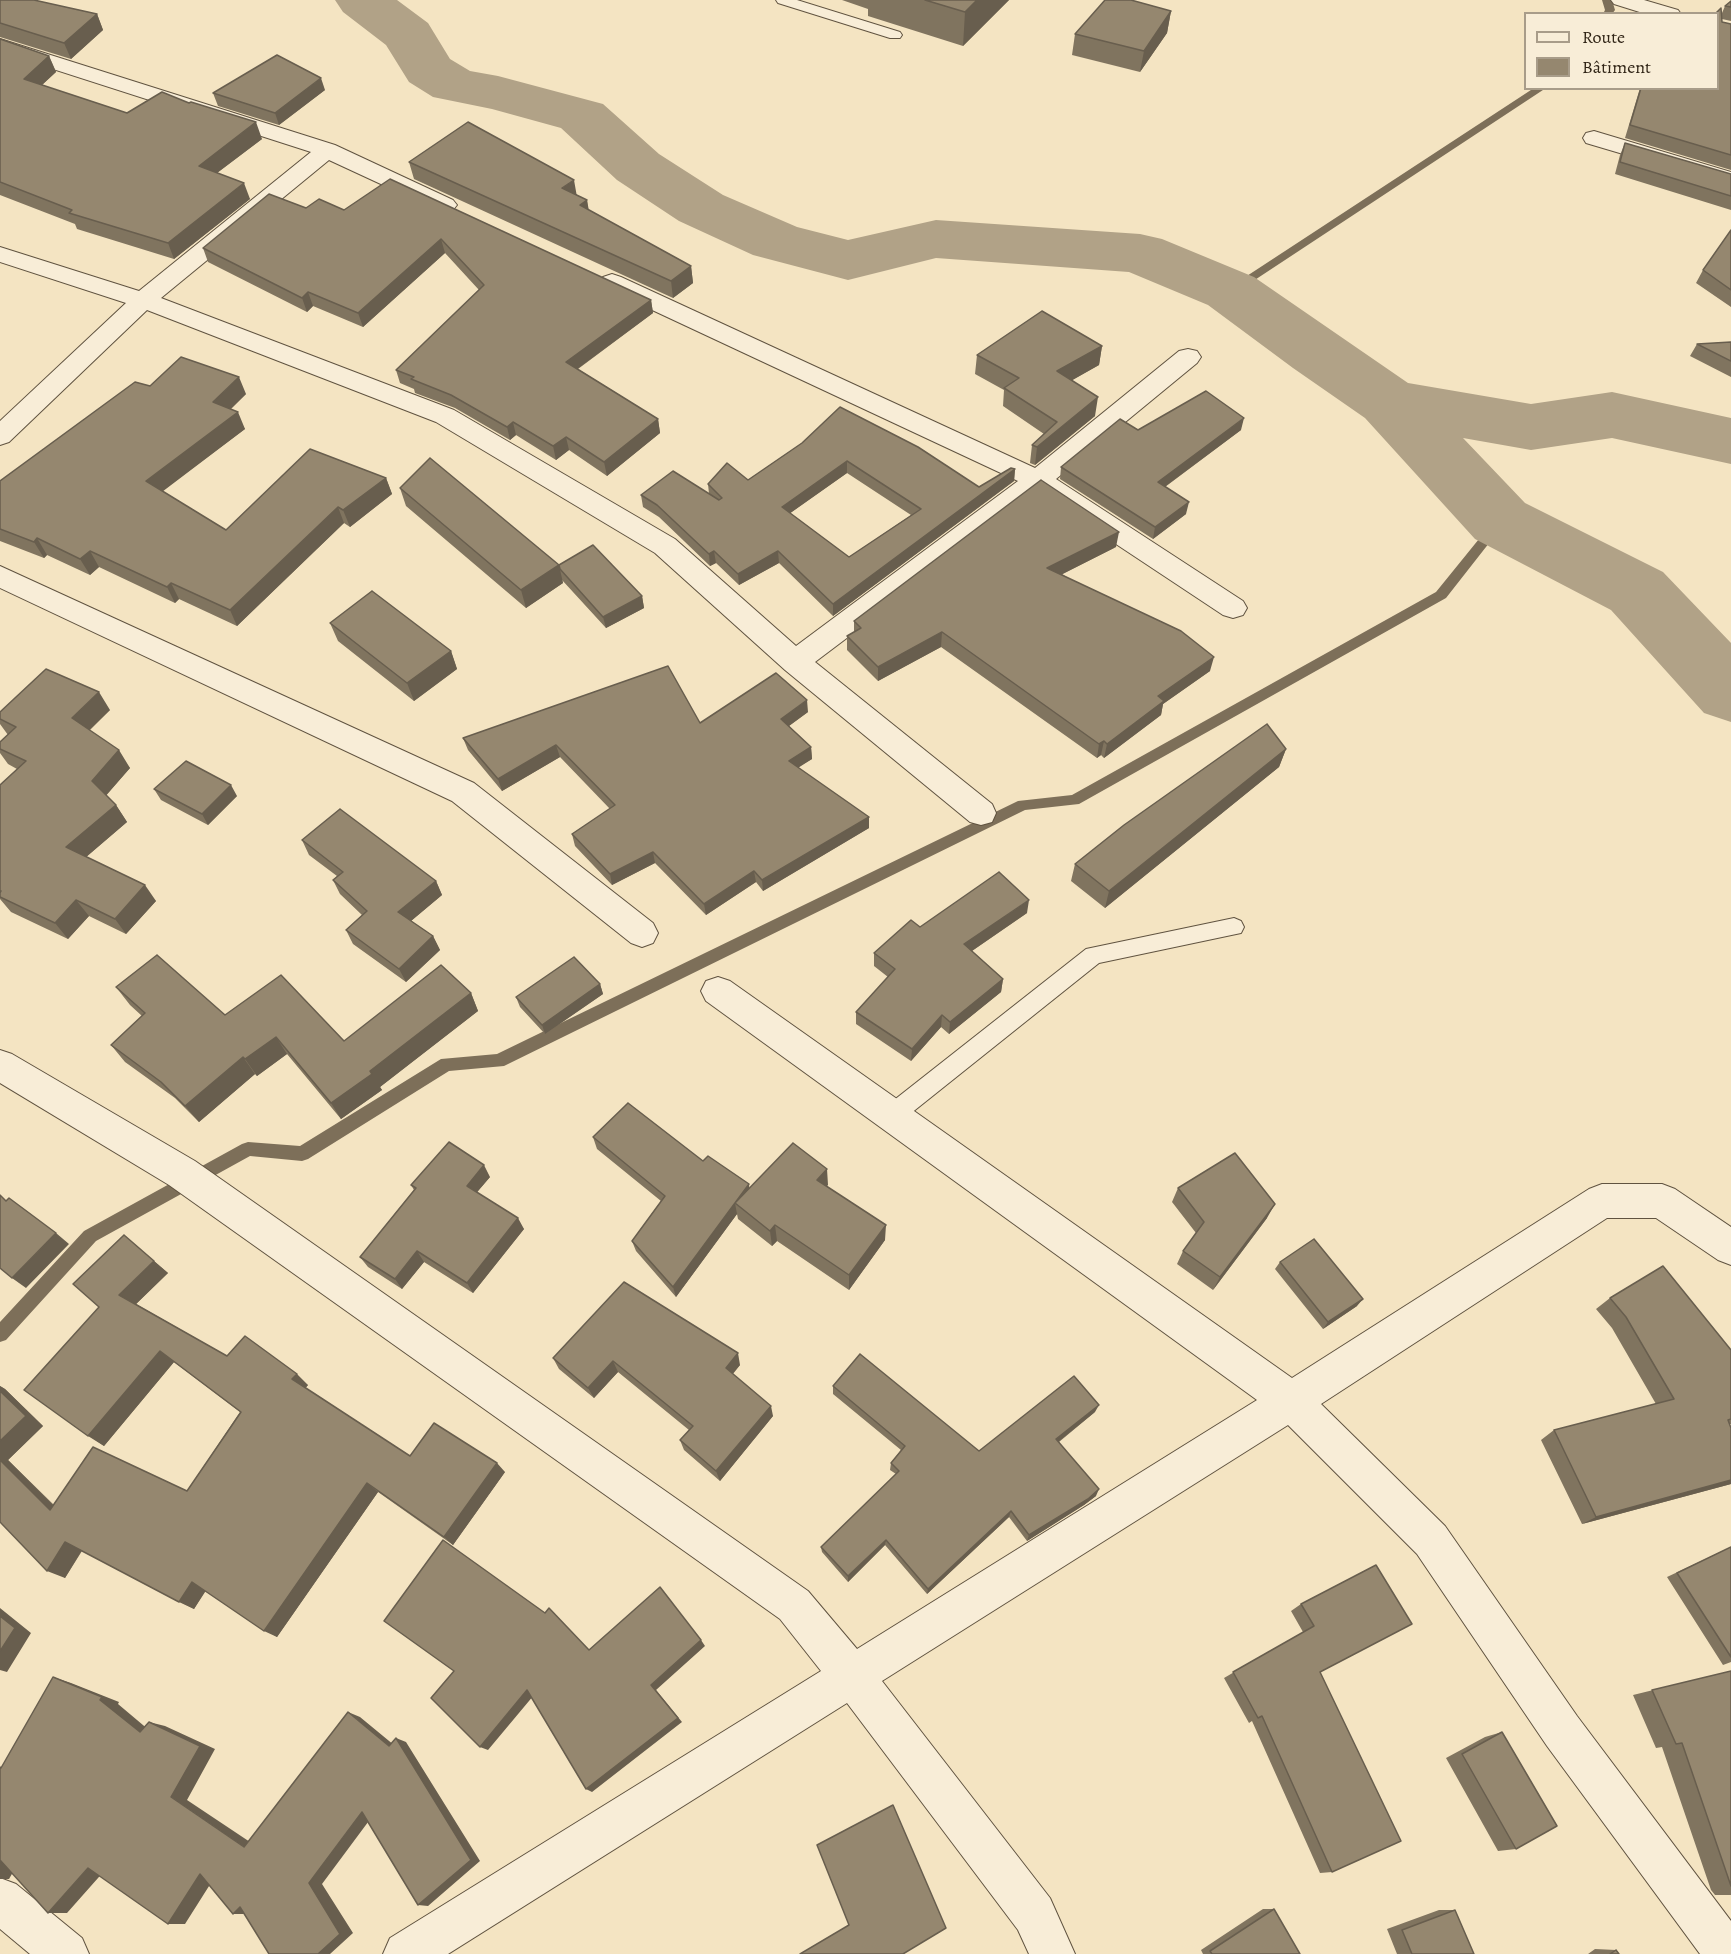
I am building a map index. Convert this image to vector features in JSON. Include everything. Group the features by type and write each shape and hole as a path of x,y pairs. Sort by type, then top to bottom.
{"street":[{"path":"1621,0 1664,12"},
{"path":"0,45 327,150 467,215"},
{"path":"1594,138 1731,179"},
{"path":"0,436 142,300 327,150"},
{"path":"0,254 142,300 445,416 665,546 795,662 981,813"},
{"path":"596,275 1038,480 1233,608"},
{"path":"795,662 1038,480 1188,357"},
{"path":"0,576 463,792 642,933"},
{"path":"718,991 1291,1401 1431,1540 1562,1731 1728,1954"},
{"path":"0,1065 193,1181 794,1605 853,1677 1034,1914 1052,1954"},
{"path":"406,1954 853,1677 1291,1401 1602,1201 1662,1201 1731,1248"},
{"path":"0,1900 66,1954"}],"lane":[{"path":"783,0 895,35"},
{"path":"892,1115 1093,955 1234,927"}],"building":[{"path":"0,0 34,0 97,14 64,43 0,23"},
{"path":"925,0 977,0 965,12"},
{"path":"1105,0 1131,0 1171,11 1144,51 1075,34"},
{"path":"1721,8 1722,22 1731,24 1731,155 1630,125 1640,90 1719,90 1719,12 1717,12"},
{"path":"0,39 49,56 24,79 127,113 162,92 189,103 256,122 199,166 244,183 168,243 69,213 72,210 0,182"},
{"path":"277,55 321,78 275,113 213,93"},
{"path":"468,122 574,180 562,188 587,200 580,205 691,266 671,281 409,162"},
{"path":"1625,143 1731,174 1731,196 1620,162"},
{"path":"390,179 651,300 566,362 658,419 604,462 566,437 553,446 513,422 507,427 451,395 411,379 414,377 396,370 484,285 441,239 358,313 308,292 302,298 203,248 269,194 306,208 319,199 344,210"},
{"path":"1731,230 1731,290 1703,270"},
{"path":"1042,311 1102,346 1057,371 1098,397 1037,447 1032,445 1057,422 1004,388 1019,378 977,355"},
{"path":"1731,342 1731,361 1697,344"},
{"path":"181,357 239,377 213,402 238,412 146,481 226,530 310,449 386,478 343,510 338,507 230,610 171,583 167,587 90,551 80,559 37,538 34,542 0,529 0,481 135,382 150,386"},
{"path":"1206,391 1244,418 1158,482 1189,502 1155,527 1061,467 1120,419 1138,430"},
{"path":"840,407 918,447 979,487 1011,468 1015,469 833,604 778,551 738,574 714,551 709,554 657,505 641,495 673,471 719,500 722,498 708,484 727,463 748,480 802,443","holes":["847,461 921,509 849,557 782,507"]},
{"path":"430,458 559,565 521,590 400,488"},
{"path":"1041,480 1119,532 1047,568 1181,631 1214,657 1158,696 1164,701 1107,744 1104,741 1099,744 942,632 878,667 847,636 861,628 854,621"},
{"path":"593,545 642,596 603,617 560,569 559,565"},
{"path":"372,591 451,651 407,683 330,623"},
{"path":"668,666 700,723 776,673 807,700 781,719 811,747 789,761 869,817 762,880 754,871 704,904 653,852 610,874 572,834 615,805 556,745 498,779 463,738"},
{"path":"46,669 99,692 72,718 119,750 92,781 116,805 66,847 145,885 115,919 76,900 55,923 0,897 0,785 26,761 0,749 0,742 16,727 0,719 0,712"},
{"path":"1267,724 1286,749 1109,891 1075,864 1124,825"},
{"path":"186,761 231,785 202,814 154,789"},
{"path":"340,809 436,881 398,912 433,936 399,969 346,930 367,911 333,880 343,872 302,840"},
{"path":"999,872 1029,900 964,944 1003,979 950,1022 942,1015 912,1049 856,1012 895,969 874,953 911,920 920,927"},
{"path":"157,955 225,1015 281,975 344,1041 441,965 471,993 370,1071 372,1074 331,1103 276,1037 245,1059 243,1057 185,1106 161,1082 111,1045 145,1013 116,987"},
{"path":"574,957 600,984 542,1025 516,997"},
{"path":"628,1103 703,1161 708,1156 749,1184 673,1287 632,1241 665,1196 593,1137"},
{"path":"449,1142 484,1165 467,1186 518,1218 467,1283 417,1251 395,1279 360,1257 416,1188 411,1185"},
{"path":"793,1143 827,1169 817,1180 886,1225 849,1275 775,1225 770,1231 735,1203"},
{"path":"1235,1153 1275,1204 1220,1277 1183,1251 1204,1222 1178,1188"},
{"path":"0,1195 6,1201 9,1198 56,1233 12,1278 0,1268"},
{"path":"124,1235 154,1261 119,1295 227,1356 245,1336 297,1374 292,1379 410,1456 434,1423 497,1463 444,1537 367,1483 264,1631 192,1582 179,1602 65,1542 47,1571 0,1522 0,1460 50,1510 93,1447 187,1491 241,1412 160,1351 88,1436 24,1390 99,1307 73,1284"},
{"path":"1314,1239 1363,1299 1328,1322 1280,1262"},
{"path":"1663,1266 1731,1350 1731,1419 1728,1420 1731,1428 1731,1480 1596,1517 1554,1430 1674,1399 1626,1317 1610,1298"},
{"path":"624,1282 738,1353 726,1368 771,1406 716,1471 680,1440 693,1426 613,1361 588,1388 553,1358"},
{"path":"860,1354 979,1451 1074,1376 1099,1405 1056,1439 1099,1489 1088,1499 1029,1535 1011,1511 928,1589 886,1540 848,1576 821,1547 899,1471 891,1463 905,1446 833,1386"},
{"path":"0,1391 26,1416 0,1441"},
{"path":"443,1540 545,1613 549,1608 589,1650 660,1587 701,1640 651,1685 678,1718 586,1789 527,1690 480,1747 431,1698 454,1671 384,1621"},
{"path":"1731,1547 1731,1657 1677,1573"},
{"path":"1376,1565 1412,1624 1320,1672 1401,1841 1332,1872 1262,1716 1258,1718 1233,1672 1314,1626 1301,1604"},
{"path":"0,1616 15,1628 0,1651"},
{"path":"1731,1671 1731,1886 1682,1743 1676,1744 1652,1690"},
{"path":"53,1677 102,1697 100,1700 140,1732 149,1722 200,1746 171,1797 244,1847 348,1712 389,1746 396,1738 471,1860 418,1905 362,1812 309,1883 340,1934 318,1954 269,1954 240,1907 233,1914 200,1874 168,1924 88,1868 48,1913 0,1860 0,1767"},
{"path":"1502,1732 1557,1826 1516,1849 1462,1754"},
{"path":"893,1805 946,1928 903,1954 800,1954 849,1925 817,1845"},
{"path":"1274,1909 1300,1954 1212,1954 1210,1951"},
{"path":"1455,1910 1474,1954 1412,1954 1402,1930"}],"waterway":[{"path":"362,0 408,35 429,70 453,85 498,93 582,116 638,167 701,208 775,241 848,260 936,239 1140,253 1231,291 1316,353 1389,402"},
{"path":"1607,0 1608,12"},
{"path":"1231,291 1538,90"},
{"path":"1389,402 1531,427 1612,415 1731,441"},
{"path":"1389,402 1500,521 1637,591 1731,692"},
{"path":"0,1334 90,1236 248,1149 302,1154 446,1064 499,1061 1023,805 1074,800 1441,595 1500,521"}]}
